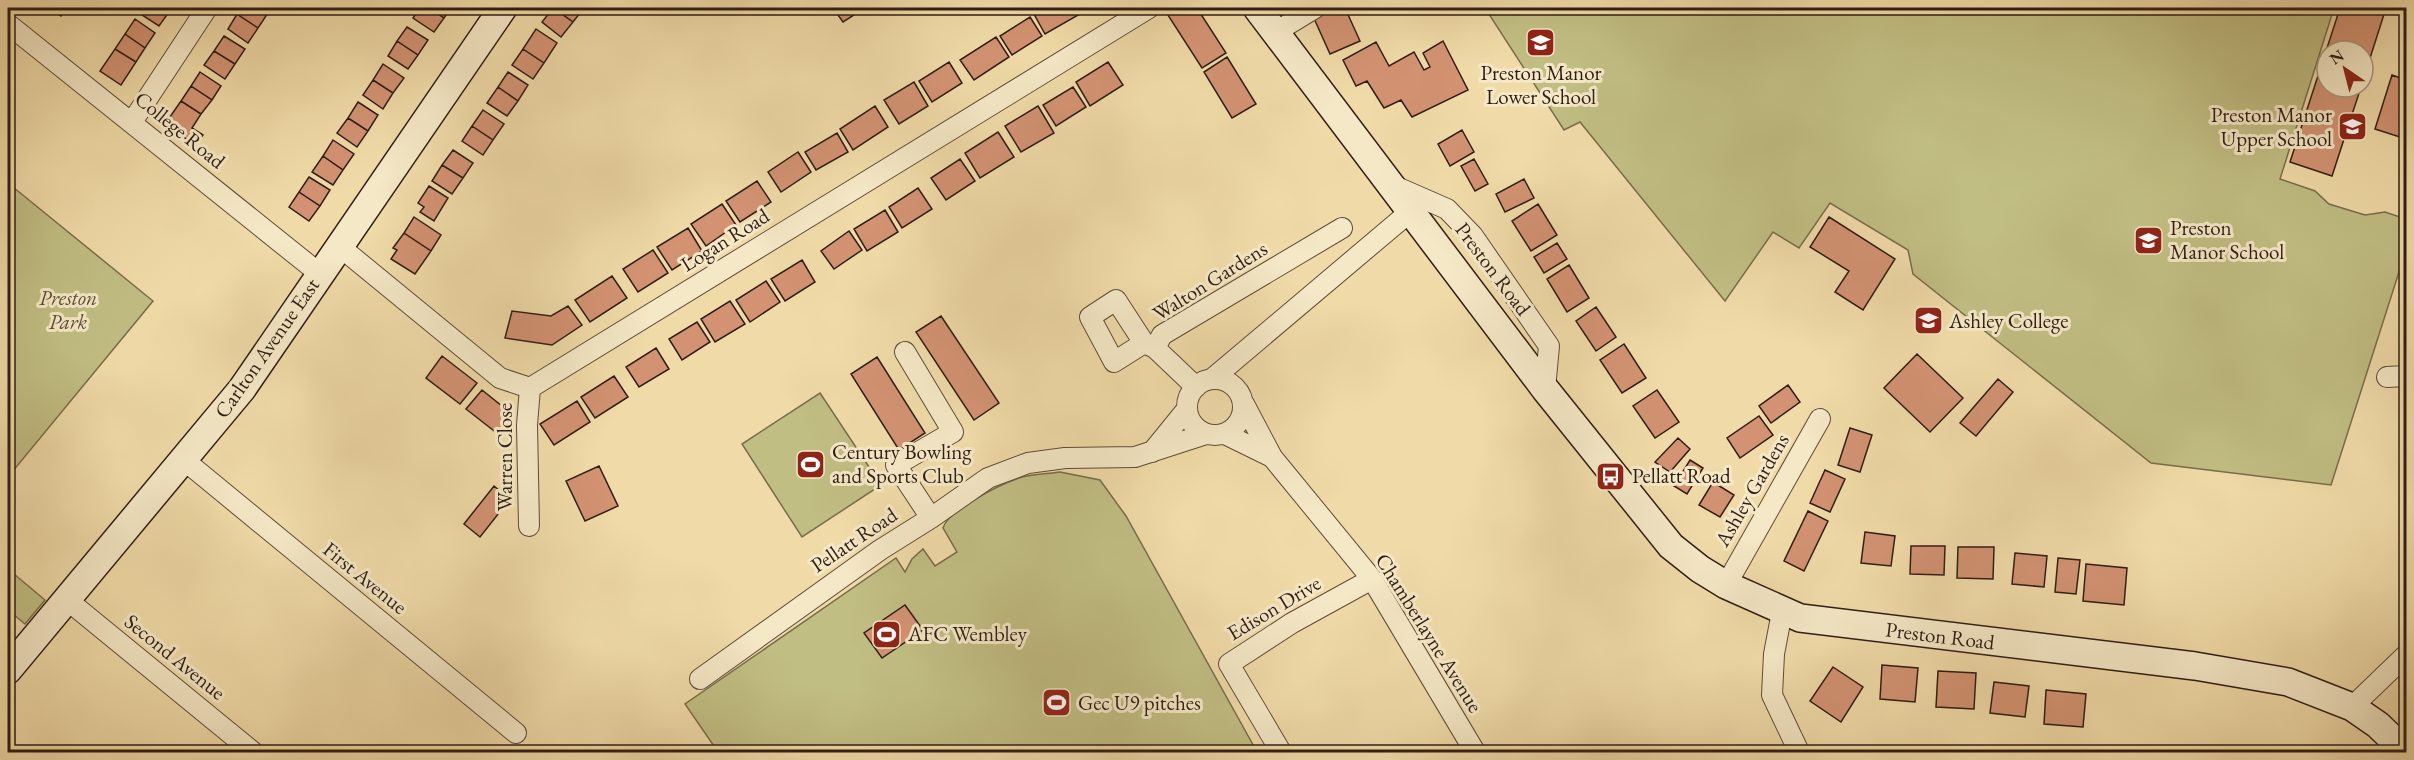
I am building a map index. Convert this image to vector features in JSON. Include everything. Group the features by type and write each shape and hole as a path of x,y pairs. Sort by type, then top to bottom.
{"street":[{"path":"132,122 207,8"},
{"name":"Carlton Avenue East","path":"8,670 242,389 503,8"},
{"name":"Logan Road","path":"530,388 1149,8"},
{"name":"Preston Road","path":"1257,8 1545,389 1671,546 1726,585 1782,612 1800,618 2246,674 2288,682 2352,707 2378,725 2406,752"},
{"path":"1274,33 1315,8"},
{"name":"College Road","path":"8,24 320,274"},
{"name":"Preston Road","path":"1390,184 1448,209 1473,236 1549,346 1545,389"},
{"path":"1206,434 1192,423 1187,409 1189,397 1411,211"},
{"name":"Walton Gardens","path":"1204,383 1149,345 1341,228"},
{"path":"339,246 500,378 530,388"},
{"path":"1226,434 1239,424 1250,348"},
{"path":"905,352 953,432 896,465 931,518"},
{"path":"1204,383 1228,382 1242,398"},
{"name":"Warren Close","path":"529,526 527,426 530,388"},
{"name":"Chamberlayne Avenue","path":"1242,398 1272,457 1372,579 1475,753"},
{"path":"1152,452 1187,409"},
{"name":"Ashley Gardens","path":"1726,585 1820,419"},
{"name":"Pellatt Road","path":"700,679 880,550 988,478 1028,463 1065,458 1135,457 1206,434 1226,434"},
{"name":"Chamberlayne Avenue","path":"1226,434 1272,457"},
{"name":"First Avenue","path":"184,460 516,733"},
{"name":"Edison Drive","path":"1281,753 1229,664 1292,623 1372,579"},
{"name":"Second Avenue","path":"66,599 253,753"},
{"path":"1782,612 1774,654 1772,695 1799,753"},
{"path":"2352,707 2406,655"}],"green space":[{"name":"Preston Manor School","path":"1485,8 2334,8 2324,39 2315,39 2315,68 2280,179 2315,191 2329,204 2365,215 2385,212 2406,219 2406,250 2331,485 2151,463 1913,274 1908,250 1830,203 1799,248 1773,232 1725,301 1580,122 1564,130"},
{"name":"Preston Park","path":"8,183 153,301 8,477"},
{"name":"Century Bowling and Sports Club","path":"820,393 881,485 802,537 742,444"},
{"path":"1060,472 1100,480 1126,516 1257,752 718,752 685,704 896,558 905,572 912,559 923,549 935,566 957,552 943,528 954,513 976,498 1019,478"},
{"path":"8,569 45,600 25,624 8,610"}],"building":[{"path":"50,8 68,8 61,16"},
{"path":"142,8 163,8 169,12 159,26 139,13"},
{"path":"242,8 260,8 268,13 258,28 237,14"},
{"path":"420,8 429,8 444,18 434,32 413,18"},
{"path":"429,8 451,8 444,18"},
{"path":"553,8 573,22 561,37 542,22"},
{"path":"554,8 584,8 573,22"},
{"path":"833,8 865,8 843,22"},
{"path":"1046,8 1077,8 1080,14 1045,34 1034,14"},
{"path":"1173,8 1197,8 1226,53 1202,68 1166,12"},
{"path":"1327,8 1345,8 1360,41 1330,54 1312,14"},
{"path":"2340,8 2386,8 2375,42 2375,39 2330,39"},
{"path":"237,14 258,28 248,43 228,29"},
{"path":"1030,17 1042,36 1012,55 1000,36"},
{"path":"135,19 155,33 145,48 125,34"},
{"path":"407,27 428,40 418,55 397,41"},
{"path":"536,29 557,43 544,63 523,49"},
{"path":"125,34 145,48 136,62 115,49"},
{"path":"224,36 245,49 235,64 214,51"},
{"path":"996,37 1009,57 974,80 960,60"},
{"path":"397,41 418,55 408,69 388,56"},
{"path":"1443,41 1468,90 1412,117 1401,100 1384,108 1367,81 1356,86 1343,60 1376,42 1389,66 1414,52 1424,70 1430,67 1423,53"},
{"path":"115,49 136,62 121,85 100,71"},
{"path":"523,49 544,63 533,79 512,65"},
{"path":"214,51 235,64 225,79 204,65"},
{"path":"1227,57 1256,104 1232,118 1204,72"},
{"path":"949,62 962,83 932,102 919,81"},
{"path":"1108,62 1123,85 1090,106 1076,82"},
{"path":"383,64 404,78 393,93 373,80"},
{"path":"200,72 221,86 212,100 191,86"},
{"path":"508,72 528,85 518,101 498,87"},
{"path":"2392,75 2406,80 2406,139 2375,129"},
{"path":"373,80 393,93 383,109 363,95"},
{"path":"914,82 928,106 899,124 884,100"},
{"path":"2315,85 2315,99 2357,99 2332,176 2290,162"},
{"path":"191,86 212,100 201,114 181,101"},
{"path":"498,87 518,101 507,116 487,103"},
{"path":"1073,87 1086,107 1056,126 1043,105"},
{"path":"181,101 201,114 192,128 203,135 195,145 165,124"},
{"path":"358,102 378,115 368,131 348,118"},
{"path":"875,106 888,127 853,150 840,129"},
{"path":"1038,106 1054,133 1021,152 1005,126"},
{"path":"483,110 504,124 493,140 472,126"},
{"path":"348,118 368,131 357,147 337,133"},
{"path":"472,126 493,140 483,155 462,141"},
{"path":"1462,130 1474,152 1450,166 1438,144"},
{"path":"998,132 1014,157 980,178 965,153"},
{"path":"837,133 848,152 816,170 805,152"},
{"path":"333,140 354,154 343,170 323,156"},
{"path":"453,150 473,163 463,178 442,165"},
{"path":"798,152 811,172 781,192 768,172"},
{"path":"323,156 343,170 333,185 312,172"},
{"path":"960,159 975,181 946,200 931,178"},
{"path":"1474,159 1488,184 1475,191 1461,166"},
{"path":"442,165 463,178 452,194 432,181"},
{"path":"309,177 330,190 320,206 299,192"},
{"path":"1524,179 1534,198 1505,212 1496,194"},
{"path":"757,181 771,202 740,222 726,201"},
{"path":"429,186 448,198 434,221 420,212 424,207 418,203"},
{"path":"918,188 932,209 902,228 889,207"},
{"path":"299,192 320,206 309,221 289,207"},
{"path":"722,204 736,225 706,246 691,224"},
{"path":"1538,204 1557,235 1531,251 1512,221"},
{"path":"885,210 898,232 867,251 854,229"},
{"path":"414,217 441,235 431,251 404,233"},
{"path":"1829,217 1895,259 1863,310 1835,292 1849,271 1810,247"},
{"path":"688,228 702,251 672,270 657,247"},
{"path":"849,231 862,250 834,269 821,251"},
{"path":"404,233 431,251 415,274 391,259 397,250 393,248"},
{"path":"1557,243 1567,259 1544,273 1534,257"},
{"path":"653,250 668,273 638,292 623,269"},
{"path":"802,260 815,282 785,301 771,279"},
{"path":"1569,265 1589,298 1567,312 1547,279"},
{"path":"612,276 627,298 590,322 575,300"},
{"path":"766,281 780,302 750,322 736,300"},
{"path":"730,301 745,324 715,342 701,319"},
{"path":"568,306 582,325 552,345 505,338 512,311 551,316"},
{"path":"1596,307 1616,337 1596,351 1576,321"},
{"path":"941,316 999,403 974,420 916,332"},
{"path":"697,322 710,342 682,360 669,339"},
{"path":"1624,344 1646,378 1622,393 1600,360"},
{"path":"656,348 669,369 639,387 626,367"},
{"path":"1917,354 1963,398 1930,432 1884,388"},
{"path":"442,356 477,383 460,404 426,378"},
{"path":"877,357 925,433 899,450 851,374"},
{"path":"614,376 628,397 595,418 581,397"},
{"path":"1998,379 2013,392 1976,436 1960,423"},
{"path":"1788,385 1800,402 1771,423 1759,406"},
{"path":"482,390 513,415 498,434 466,409"},
{"path":"1657,390 1679,422 1655,438 1633,406"},
{"path":"577,401 590,422 554,445 540,424"},
{"path":"1759,416 1773,435 1740,458 1727,438"},
{"path":"1850,428 1872,435 1860,472 1838,465"},
{"path":"1678,438 1690,449 1670,472 1655,462"},
{"path":"1690,460 1703,468 1687,494 1674,486"},
{"path":"599,466 618,506 585,521 566,481"},
{"path":"1825,470 1845,479 1830,512 1810,503"},
{"path":"1713,482 1734,495 1720,517 1699,505"},
{"path":"494,486 510,499 480,537 464,524"},
{"path":"1808,511 1828,521 1804,571 1784,561"},
{"path":"1865,532 1895,536 1891,566 1861,563"},
{"path":"1911,546 1945,546 1944,575 1910,574"},
{"path":"1958,547 1994,547 1993,579 1957,578"},
{"path":"2015,553 2047,556 2044,587 2012,584"},
{"path":"2058,558 2080,560 2076,594 2055,592"},
{"path":"2086,564 2127,568 2124,605 2083,601"},
{"path":"905,605 923,630 882,658 864,633"},
{"path":"1882,665 1918,668 1915,702 1880,699"},
{"path":"1833,667 1863,687 1841,722 1810,701"},
{"path":"1938,671 1976,673 1974,709 1936,707"},
{"path":"1994,682 2029,686 2025,717 1990,713"},
{"path":"2046,690 2086,694 2083,727 2044,724"}],"place":[{"name":"Preston Manor Lower School","path":"1541,42"},
{"name":"Preston Manor Upper School","path":"2353,127"},
{"name":"Preston Manor School","path":"2149,240"},
{"name":"Ashley College","path":"1928,321"},
{"name":"Century Bowling and Sports Club","path":"811,464"},
{"name":"Pellatt Road","path":"1611,476"},
{"name":"AFC Wembley","path":"887,634"},
{"name":"Gec U9 pitches","path":"1057,703"}]}
